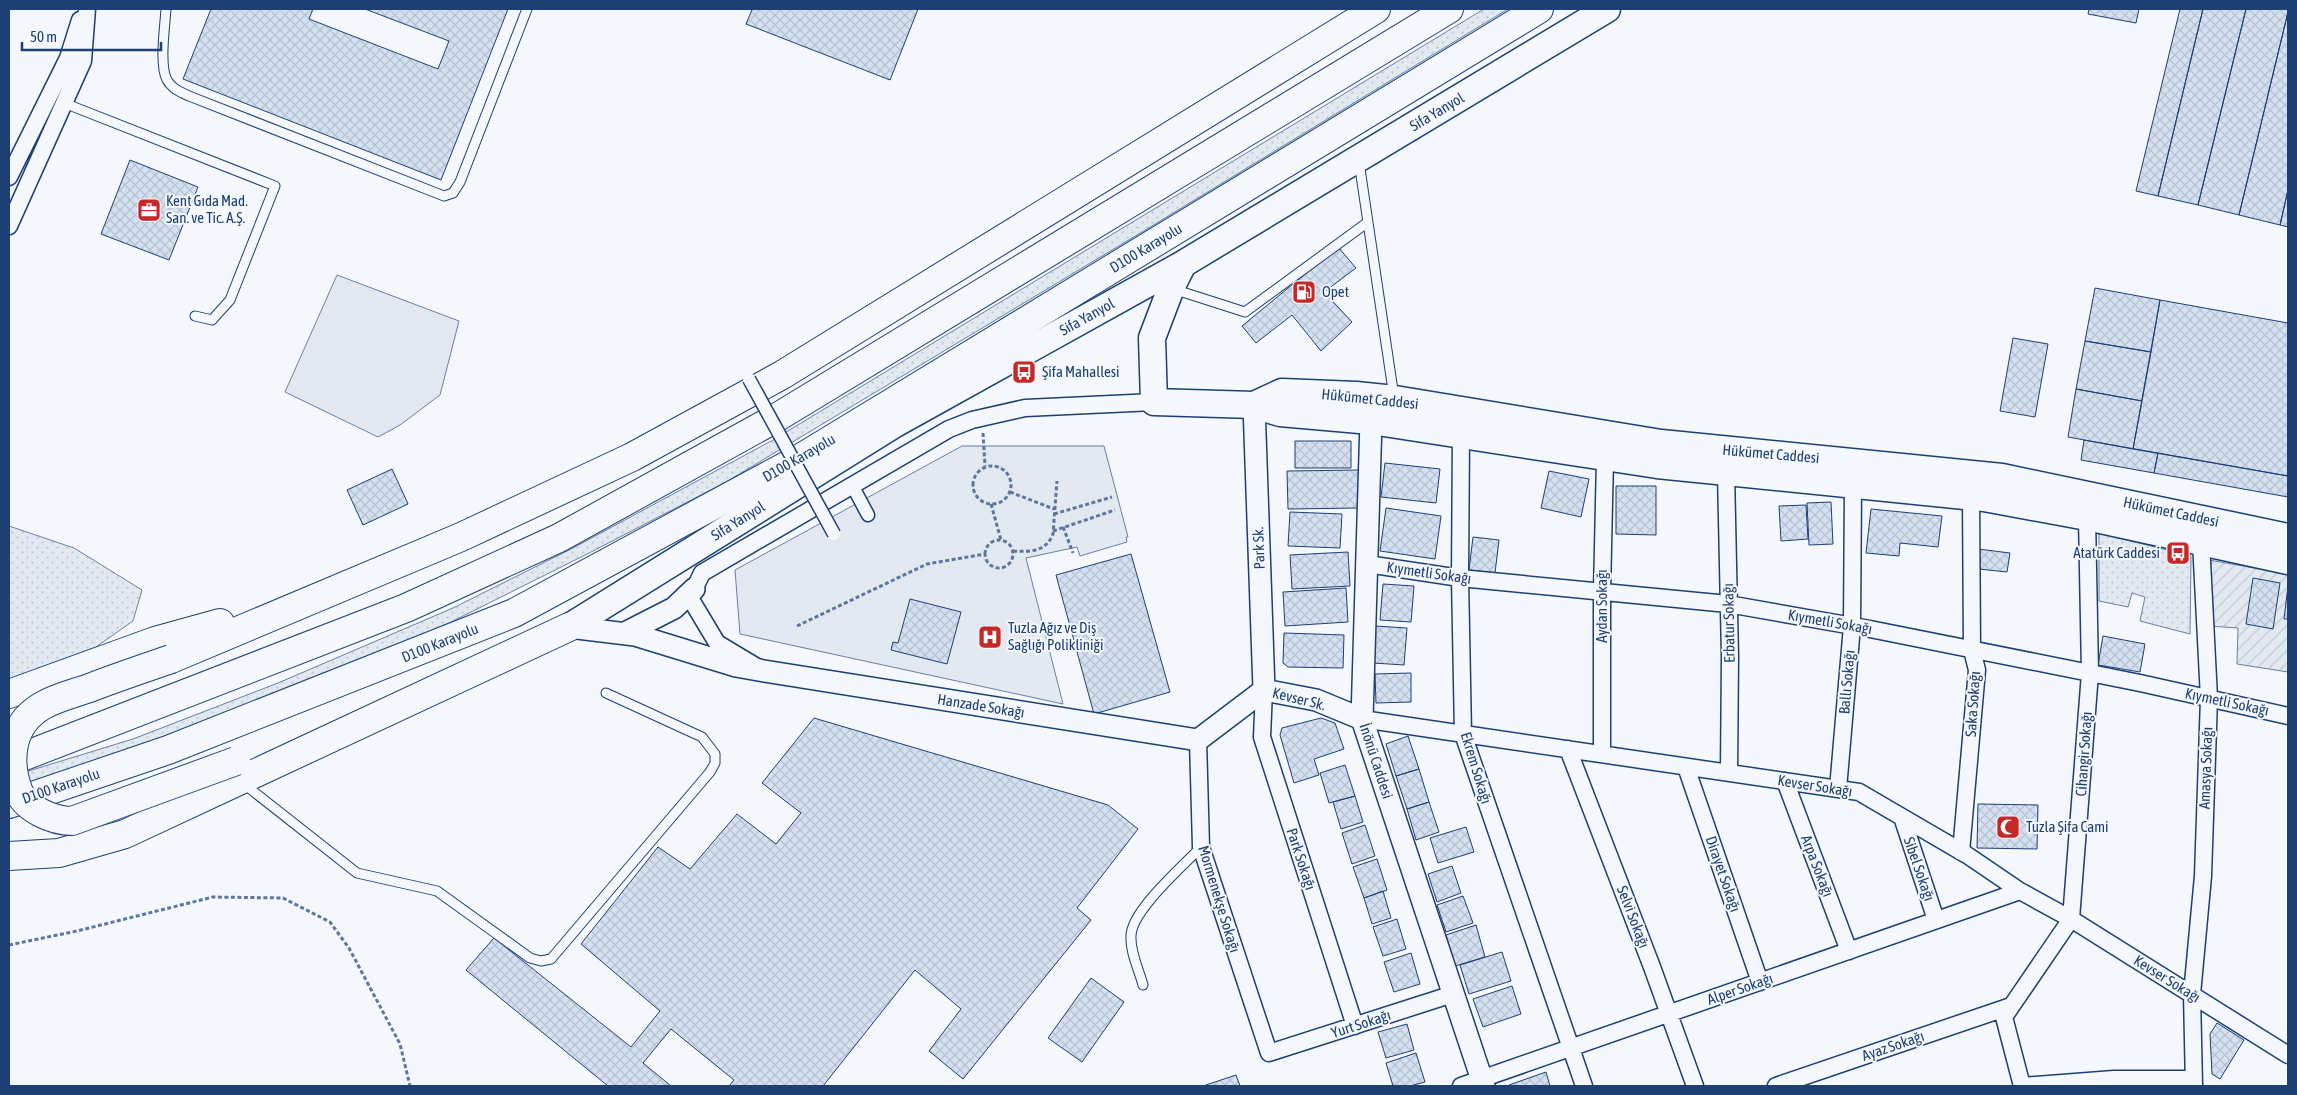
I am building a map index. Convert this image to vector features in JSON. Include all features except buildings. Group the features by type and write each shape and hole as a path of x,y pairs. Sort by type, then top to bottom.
{"highway":[{"path":"569,626 439,689 238,771 72,821 60,821 36,809 19,793 12,768 12,745 20,728 31,714 52,701 171,659 461,537 632,458 1376,9"},
{"path":"9,762 406,608 559,538 776,418 1448,9"},
{"name":"D100 Karayolu","path":"9,804 168,750 514,613 799,459 1539,9"},
{"path":"9,694 155,640 320,596"},
{"path":"9,856 59,853 125,834 238,771"}],"main road":[{"name":"Sifa Yanyol","path":"569,626 894,424 1183,264 1607,9"},
{"path":"1154,402 1152,338 1171,288 1183,264"},
{"name":"Hükümet Caddesi","path":"1254,405 1282,392 1356,395 1661,443 2002,477 2288,536"},
{"name":"Hükümet Caddesi","path":"1154,402 1254,405 1280,413 1371,421 1605,458 1726,473 1971,496 2087,517 2288,561"}],"street":[{"path":"9,226 83,61 85,9"},
{"path":"9,177 68,58 85,9"},
{"path":"749,379 834,534"},
{"path":"764,671 717,643 690,598 702,573 949,429 981,418 1025,408 1154,402"},
{"name":"Park Sk.","path":"1254,405 1264,690"},
{"name":"İnönü Caddesi","path":"1371,421 1362,719 1482,1083"},
{"name":"Ekrem Sokağı","path":"1461,434 1460,578 1463,734 1584,1086"},
{"name":"Aydan Sokağı","path":"1602,754 1602,592 1605,458"},
{"name":"Erbatur Sokağı","path":"1726,473 1729,773"},
{"path":"852,485 868,515"},
{"name":"Ballı Sokağı","path":"1838,789 1852,626 1853,485"},
{"name":"Saka Sokağı","path":"1961,852 1978,670 1972,650 1971,496"},
{"name":"Cihangir Sokağı","path":"2071,919 2090,673 2087,517"},
{"name":"Amasya Sokağı","path":"2194,1083 2192,994 2203,876 2208,698 2201,542"},
{"name":"Kıymetli Sokağı","path":"1367,564 1460,578 1728,604 1852,626 2090,673 2288,716"},
{"path":"625,633 674,608 694,589"},
{"name":"Hanzade Sokağı","path":"569,626 636,635 736,666 1198,740"},
{"path":"1198,740 1264,690"},
{"name":"Kevser Sk.","path":"1264,690 1316,700 1362,719"},
{"name":"Park Sokağı","path":"1264,690 1262,737 1355,1026"},
{"name":"Kevser Sokağı","path":"1362,719 1859,792 1961,852 2020,891 2071,919 2288,1055"},
{"name":"Mormenekşe Sokağı","path":"1198,740 1201,846 1268,1054"},
{"name":"Selvi Sokağı","path":"1568,749 1695,1086"},
{"name":"Dirayet Sokağı","path":"1686,767 1760,982"},
{"name":"Arpa Sokağı","path":"1785,781 1848,951"},
{"name":"Sibel Sokağı","path":"1902,817 1936,920"},
{"name":"Alper Sokağı","path":"1461,1086 1482,1083 1571,1048 2020,891"},
{"path":"2071,919 2004,1016 2022,1086 2114,1080 2194,1083"},
{"name":"Yurt Sokağı","path":"1268,1054 1452,994"},
{"name":"Ayaz Sokağı","path":"1776,1086 2011,1006"}],"lane":[{"path":"166,9 164,59 166,79 174,88 189,96 444,196 453,193 460,182 527,9"},
{"path":"64,103 275,186 230,300 212,320 195,316"},
{"path":"1358,158 1395,400"},
{"path":"1171,288 1245,312 1368,222"},
{"path":"238,771 357,873 437,891 530,958 541,961 551,959 710,772 715,763 715,754 702,737 606,693"},
{"path":"1143,985 1132,947 1131,930 1133,922 1142,909 1201,846"}],"path":[{"path":"981,418 985,466"},
{"path":"985,466 998,466 1008,473 1011,486 1010,492 1001,501 991,504 983,502 978,498 972,487 975,474 985,466"},
{"path":"1013,550 1029,552 1042,548 1050,542 1053,531 1057,481"},
{"path":"1010,492 1054,509"},
{"path":"1054,514 1112,497"},
{"path":"991,504 1001,540"},
{"path":"1053,531 1115,510"},
{"path":"1063,527 1072,553"},
{"path":"1001,540 1009,544 1013,550 1012,561 1000,568 988,563 985,554 986,549 992,542 1001,540"},
{"path":"797,626 927,564 985,554"},
{"path":"9,945 77,931 213,897 283,898 330,922 350,948 400,1044 410,1086"}],"shaded area":[{"path":"1484,9 1508,9 726,482 449,623 222,722 9,790 9,777 133,739 278,683 453,608 573,548 773,440"},
{"path":"337,275 459,321 440,395 400,425 378,437 285,392"},
{"path":"962,446 1104,446 1128,537 1126,537 1127,542 1080,556 1077,547 1026,558 1063,704 740,634 735,570"},
{"path":"9,526 74,548 142,590 133,621 96,647 9,679"},
{"path":"2099,533 2191,556 2190,634 2140,621 2145,597 2132,593 2128,607 2099,601"},
{"path":"2209,560 2288,574 2288,672 2237,664 2238,628 2209,626"}],"place":[{"name":"Kent Gıda Mad. San. ve Tic. A.Ş.","path":"149,210"},
{"name":"Opet","path":"1304,292"},
{"name":"Şifa Mahallesi","path":"1024,372"},
{"name":"Atatürk Caddesi","path":"2178,553"},
{"name":"Tuzla Ağız ve Diş Sağlığı Polikliniği","path":"990,637"},
{"name":"Tuzla Şifa Cami","path":"2008,827"}]}
